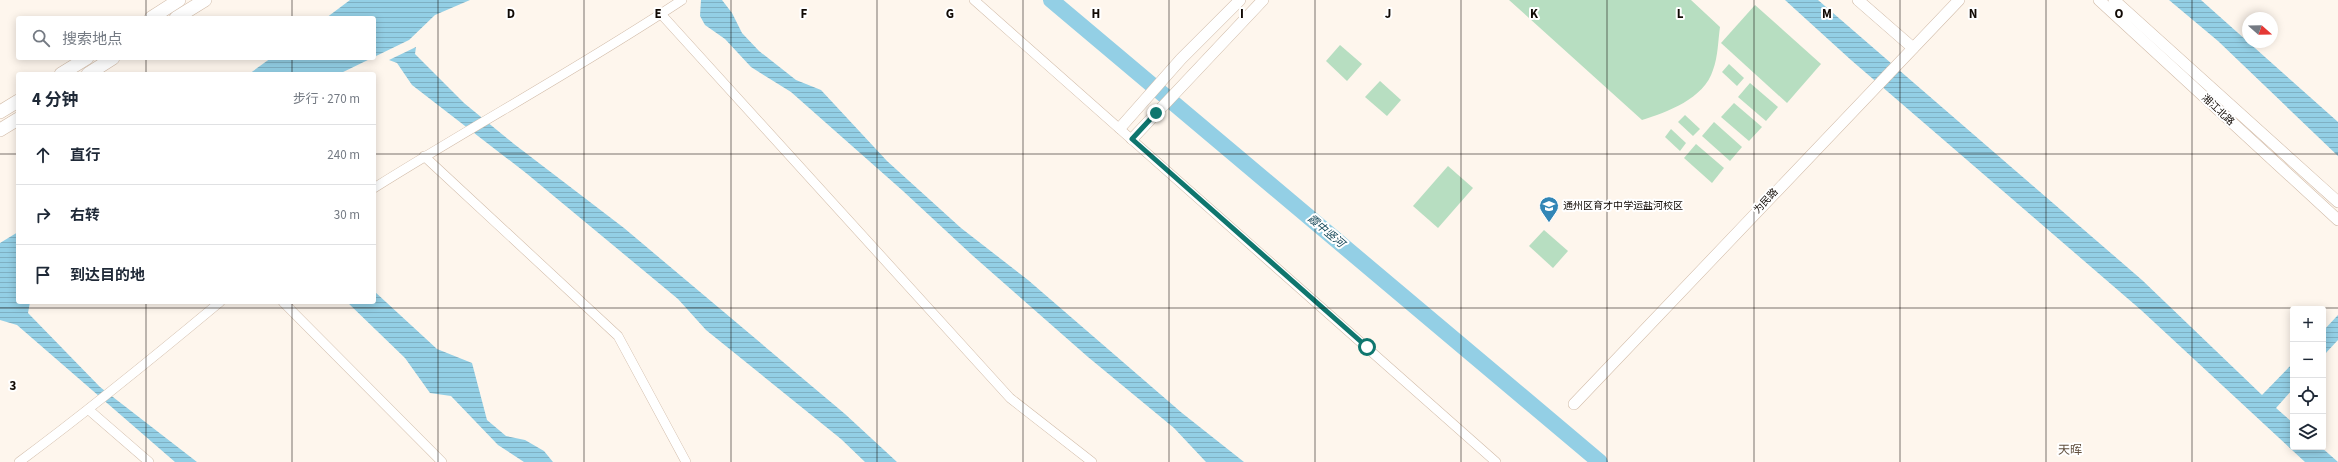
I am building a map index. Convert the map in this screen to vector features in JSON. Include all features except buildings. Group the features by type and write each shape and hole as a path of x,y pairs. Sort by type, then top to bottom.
{"main road":[{"path":"154,16 179,0"},
{"path":"179,16 205,0"},
{"path":"64,72 83,60"},
{"path":"91,72 111,60"},
{"path":"0,112 16,102"},
{"path":"0,130 16,120"}],"street":[{"path":"376,187 424,156 468,133 582,65 682,0"},
{"path":"974,0 1496,462"},
{"path":"1120,128 1181,59 1240,0"},
{"path":"1132,139 1263,0"},
{"path":"1858,0 1913,48"},
{"name":"为民路","path":"1574,404 1874,87 1959,0"},
{"name":"湘江北路","path":"2098,0 2338,220"},
{"name":"湘江北路","path":"2114,0 2338,202"},
{"path":"661,14 1010,398 1092,462"},
{"path":"424,156 618,336 686,462"},
{"path":"19,462 89,410 108,392 218,304"},
{"path":"285,304 442,462"},
{"path":"89,410 149,462"}],"green space":[{"path":"1509,0 1691,0 1720,27 1715,65 1702,89 1684,103 1642,120"},
{"path":"1755,5 1821,64 1787,103 1721,43"},
{"path":"1340,45 1362,64 1347,81 1326,61"},
{"path":"1729,64 1744,78 1737,86 1722,72"},
{"path":"1380,81 1401,100 1387,116 1365,97"},
{"path":"1750,83 1778,107 1766,121 1738,97"},
{"path":"1734,103 1762,127 1749,141 1721,117"},
{"path":"1685,115 1700,129 1693,136 1678,122"},
{"path":"1714,122 1742,147 1730,161 1702,136"},
{"path":"1671,129 1686,143 1680,151 1665,137"},
{"path":"1696,144 1724,168 1712,183 1684,158"},
{"path":"1448,166 1473,188 1438,228 1413,206"},
{"path":"1544,230 1568,251 1553,268 1529,246"}],"water":[{"path":"350,0 470,0 435,15 409,40 376,56 376,16 329,16"},
{"path":"701,0 722,0 732,13 742,33 759,51 796,80 821,90 887,161 961,228 1028,280 1182,413 1244,462 1206,462 1174,428 1088,357 791,92 751,67 725,39 705,25 700,16"},
{"path":"1785,0 1818,0 2142,280 2262,395 2290,366 2290,392 2276,408 2290,420 2290,448 2141,310 1851,60"},
{"path":"2169,0 2201,0 2242,37 2242,48 2255,48 2338,122 2338,156 2218,41"},
{"path":"416,47 415,54 464,103 514,144 624,228 845,414 897,462 865,462 841,439 706,330 678,299 526,173 412,85 397,63 389,60"},
{"path":"268,60 368,60 343,72 252,72"},
{"path":"16,233 16,304 30,304 28,313 100,387 197,462 175,462 17,325 0,320 0,243"},
{"path":"376,293 437,349 472,363 487,420 506,436 525,440 544,451 553,462 524,462 498,445 451,396 430,393 405,358 349,304 376,304"},
{"path":"2338,315 2338,340 2326,353 2326,342 2326,328"},
{"path":"2292,450 2324,450 2338,462 2305,462"}],"waterway":[{"name":"霞中竖河","path":"1051,0 1600,462"}],"place":[{"name":"通州区育才中学运盐河校区","path":"1549,223"}],"district":[{"name":"天晖","path":"2070,450"}],"route":[{"path":"1156,113 1132,139 1367,347"}]}
